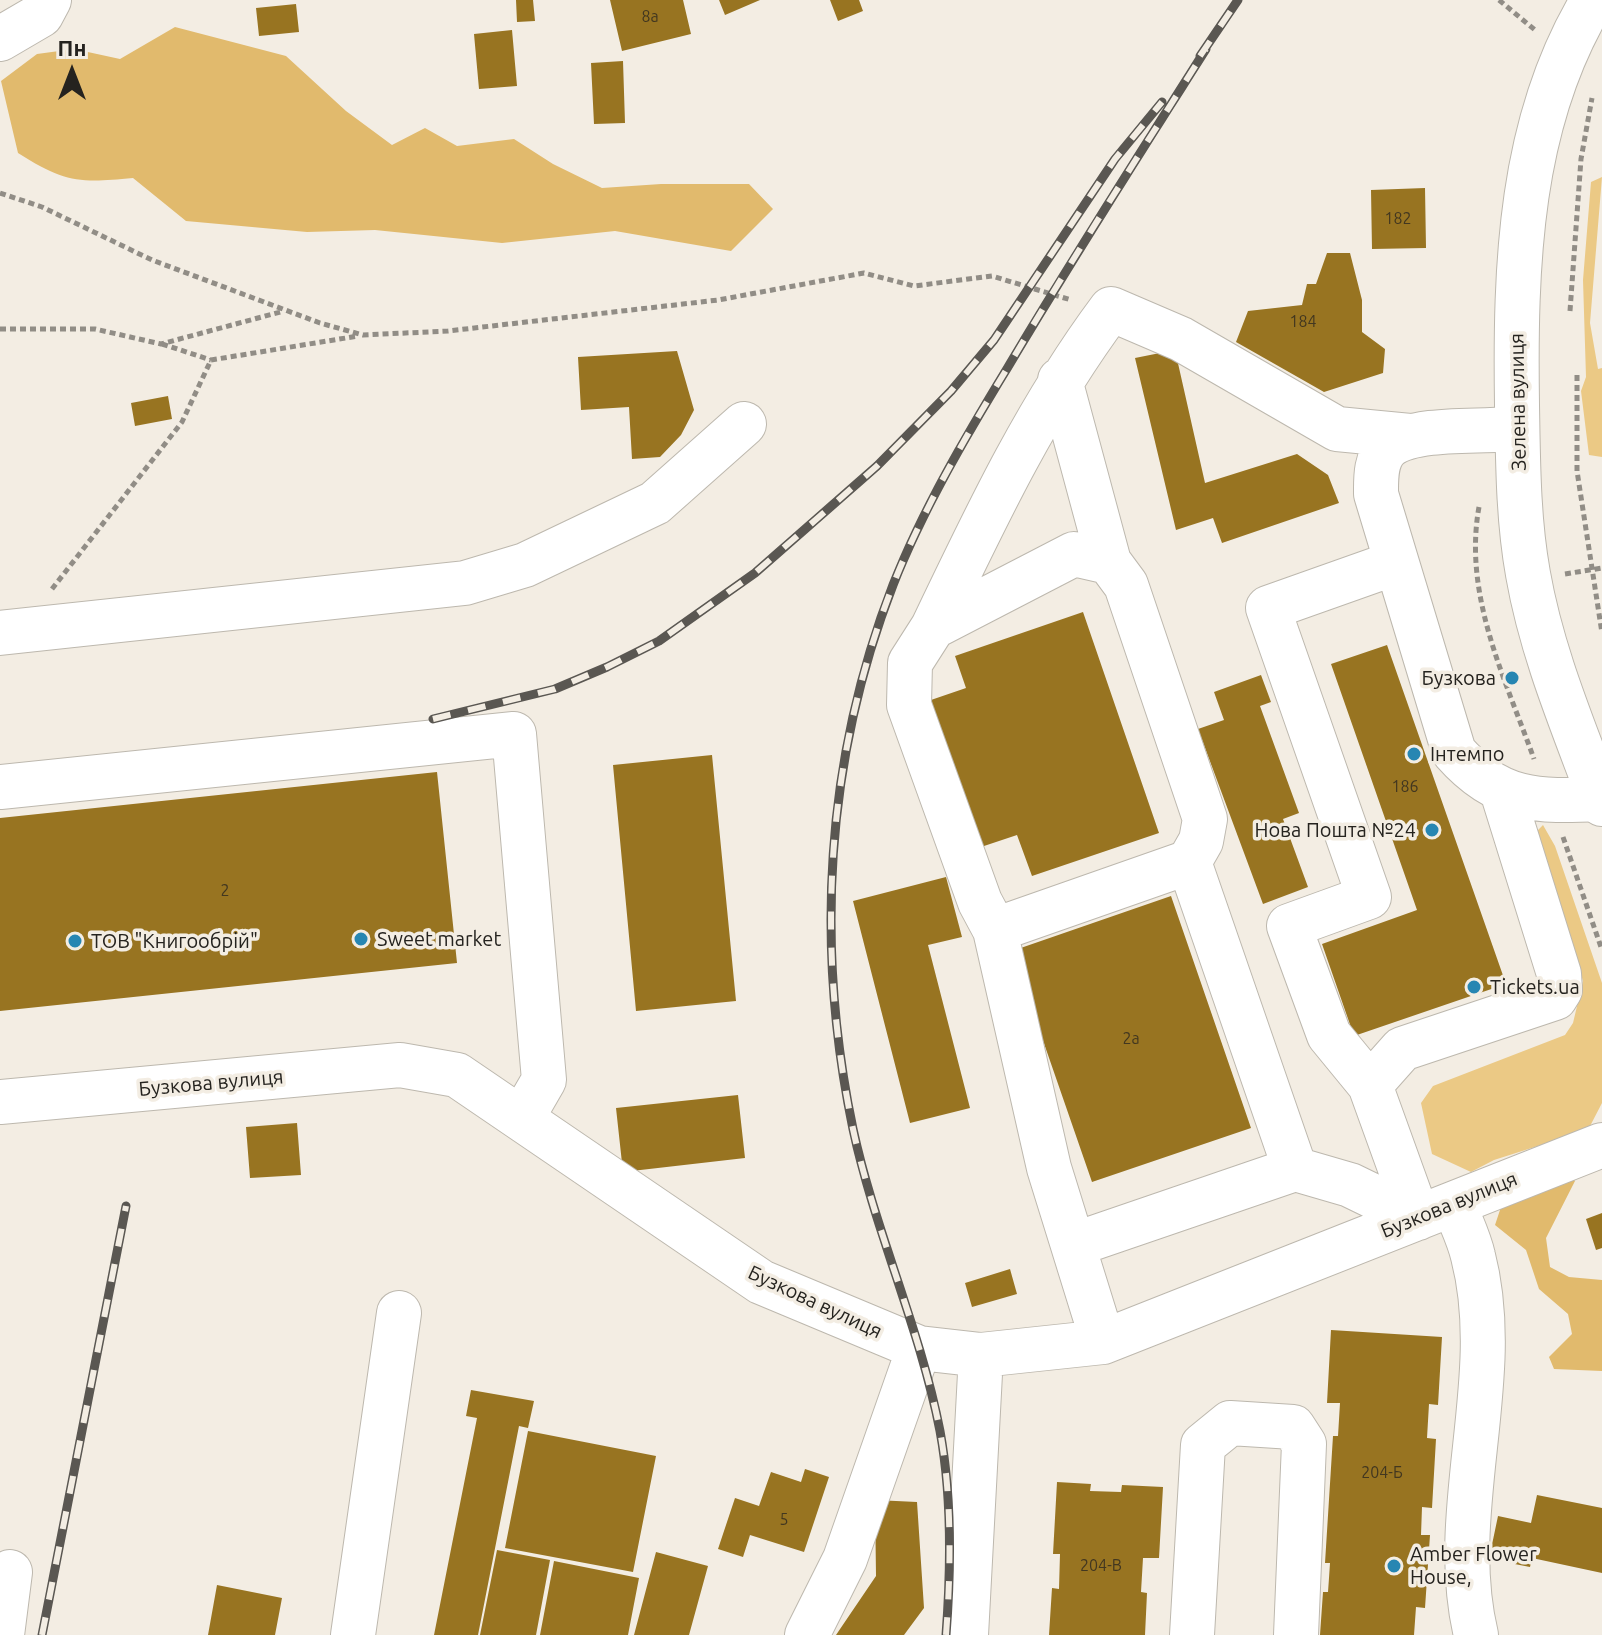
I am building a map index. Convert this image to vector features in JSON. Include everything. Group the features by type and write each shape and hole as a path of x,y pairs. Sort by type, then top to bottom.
{"main road":[{"path":"0,39 41,15 49,0"},
{"name":"Зелена вулиця","path":"1593,0 1562,60 1548,98 1529,178 1518,253 1517,429 1521,527 1532,594 1552,667 1601,802"},
{"path":"1103,1342 1049,1168 995,930 980,902 909,705 910,663 933,627 1006,473 1060,380 1111,309 1181,339 1337,429 1410,436 1517,429"},
{"path":"995,930 1189,862 1201,841 1205,819 1126,585 1109,562 1060,380"},
{"path":"10,632 465,583 525,565 655,503 744,424"},
{"path":"1410,436 1387,448 1377,466 1376,494 1454,752 1477,778 1502,791 1550,801 1601,802"},
{"path":"933,627 1074,554 1109,562"},
{"path":"1395,563 1268,608 1369,897 1289,926 1329,1035 1370,1085 1436,1211 1474,1256 1480,1314 1480,1385 1469,1486 1467,1596 1476,1635"},
{"path":"0,787 514,734 544,1080 522,1118"},
{"path":"1370,1085 1402,1049 1555,998 1560,990 1559,974 1502,791"},
{"path":"1189,862 1295,1169"},
{"name":"Бузкова вулиця","path":"0,1102 400,1065 457,1075 761,1282 919,1348 981,1355 1103,1342 1602,1145"},
{"path":"1073,1245 1295,1169 1436,1211"},
{"path":"353,1635 399,1313"},
{"path":"807,1635 845,1559 919,1348"},
{"path":"966,1635 981,1355"},
{"path":"1192,1635 1203,1445 1230,1423 1293,1427 1304,1444 1296,1635"},
{"path":"2,1635 10,1572"}],"path":[{"path":"1499,0 1540,33"},
{"path":"1570,311 1581,159 1592,109 1592,84"},
{"path":"0,193 42,207 152,260 285,310 363,335"},
{"path":"0,329 95,329 161,344 211,360 363,335 448,331 718,300 864,273 914,286 992,276 1111,309"},
{"path":"161,344 285,310"},
{"path":"10,632 182,422 211,360"},
{"path":"1577,375 1577,471 1602,633"},
{"path":"1558,825 1602,950"}],"shaded area":[{"path":"175,27 286,56 346,111 392,145 425,128 457,146 514,139 553,164 602,188 749,184 773,209 731,251 615,231 502,243 375,230 307,232 186,221 133,178 73,179 48,170 18,153 1,81 37,54 74,49 120,59"},
{"path":"1602,177 1590,323 1598,369 1602,368 1602,457 1589,455 1581,391 1586,377 1583,280 1591,182"},
{"path":"1543,825 1555,846 1602,983 1602,1103 1588,1130 1494,1160 1471,1172 1432,1154 1421,1103 1433,1086 1565,1035 1573,1023 1583,981 1536,832"},
{"path":"1566,1170 1575,1181 1546,1238 1550,1267 1569,1277 1602,1280 1602,1371 1554,1369 1549,1357 1572,1334 1568,1314 1539,1289 1526,1250 1495,1225 1501,1207"}],"building":[{"path":"516,0 533,0 535,21 517,22"},
{"path":"610,0 683,0 691,34 622,51"},
{"path":"719,0 760,0 725,15"},
{"path":"830,0 859,0 863,11 838,21"},
{"path":"296,4 299,32 259,36 256,8"},
{"path":"512,30 517,86 479,89 474,34"},
{"path":"623,61 625,123 594,124 591,63"},
{"path":"1425,188 1426,248 1372,249 1371,190"},
{"path":"1327,253 1350,253 1362,300 1362,332 1385,349 1383,373 1324,392 1236,342 1248,311 1302,305 1307,284 1316,284"},
{"path":"1175,350 1205,483 1297,454 1328,475 1339,503 1222,543 1213,518 1176,530 1135,358"},
{"path":"677,351 694,410 681,435 660,457 632,459 629,407 581,410 578,357"},
{"path":"168,396 172,419 135,426 131,403"},
{"path":"1083,612 1159,833 1032,876 1017,835 978,848 928,701 966,688 955,656"},
{"path":"1387,645 1506,984 1354,1036 1322,944 1417,910 1331,664"},
{"path":"1261,675 1271,702 1260,706 1299,813 1283,819 1308,887 1263,904 1198,729 1224,720 1214,692"},
{"path":"712,755 736,1001 636,1011 613,765"},
{"path":"437,772 457,963 0,1011 0,818"},
{"path":"946,877 962,937 928,945 970,1108 910,1123 853,901"},
{"path":"1171,896 1251,1128 1092,1182 1012,951"},
{"path":"738,1095 745,1158 623,1172 616,1108"},
{"path":"297,1123 301,1175 250,1178 246,1127"},
{"path":"1602,1213 1602,1248 1596,1250 1586,1219"},
{"path":"1010,1269 1017,1294 972,1307 965,1283"},
{"path":"1331,1330 1442,1337 1438,1405 1429,1404 1427,1438 1436,1439 1432,1508 1422,1507 1421,1535 1430,1535 1425,1608 1416,1607 1414,1635 1320,1635 1323,1592 1328,1592 1330,1563 1325,1563 1333,1436 1338,1436 1340,1403 1327,1403"},
{"path":"471,1390 534,1401 528,1428 519,1426 478,1635 434,1635 477,1418 466,1416"},
{"path":"528,1431 656,1456 633,1572 505,1548"},
{"path":"805,1469 829,1477 804,1552 750,1535 743,1557 718,1549 735,1498 759,1506 771,1472 801,1482"},
{"path":"1057,1482 1091,1484 1090,1491 1121,1492 1122,1485 1163,1487 1159,1558 1143,1558 1141,1592 1147,1593 1145,1635 1049,1635 1052,1588 1059,1589 1060,1554 1053,1554"},
{"path":"1537,1495 1602,1508 1602,1573 1532,1558 1530,1567 1489,1559 1498,1516 1531,1523"},
{"path":"875,1500 917,1502 924,1608 904,1635 836,1635 876,1576"},
{"path":"497,1550 550,1560 536,1635 480,1635"},
{"path":"656,1552 708,1566 689,1635 634,1635"},
{"path":"554,1561 639,1578 628,1635 540,1635"},
{"path":"217,1585 282,1598 275,1635 208,1635"}],"railway":[{"path":"1200,56 1238,0"},
{"path":"946,1635 949,1533 947,1481 940,1431 921,1355 862,1167 841,1060 831,923 833,854 840,786 870,651 893,585 931,501 1032,327 1206,49"},
{"path":"433,719 555,689 607,667 659,641 755,573 877,466 951,391 994,340 1115,159 1162,102"},
{"path":"42,1635 126,1206"}],"place":[{"name":"Бузкова","path":"1512,678"},
{"name":"Інтемпо","path":"1414,754"},
{"name":"Нова Пошта №24","path":"1432,830"},
{"name":"Sweet market","path":"361,939"},
{"name":"ТОВ \"Книгообрiй\"","path":"75,941"},
{"name":"Tickets.ua","path":"1474,987"},
{"name":"Amber Flower House,","path":"1394,1566"}]}
